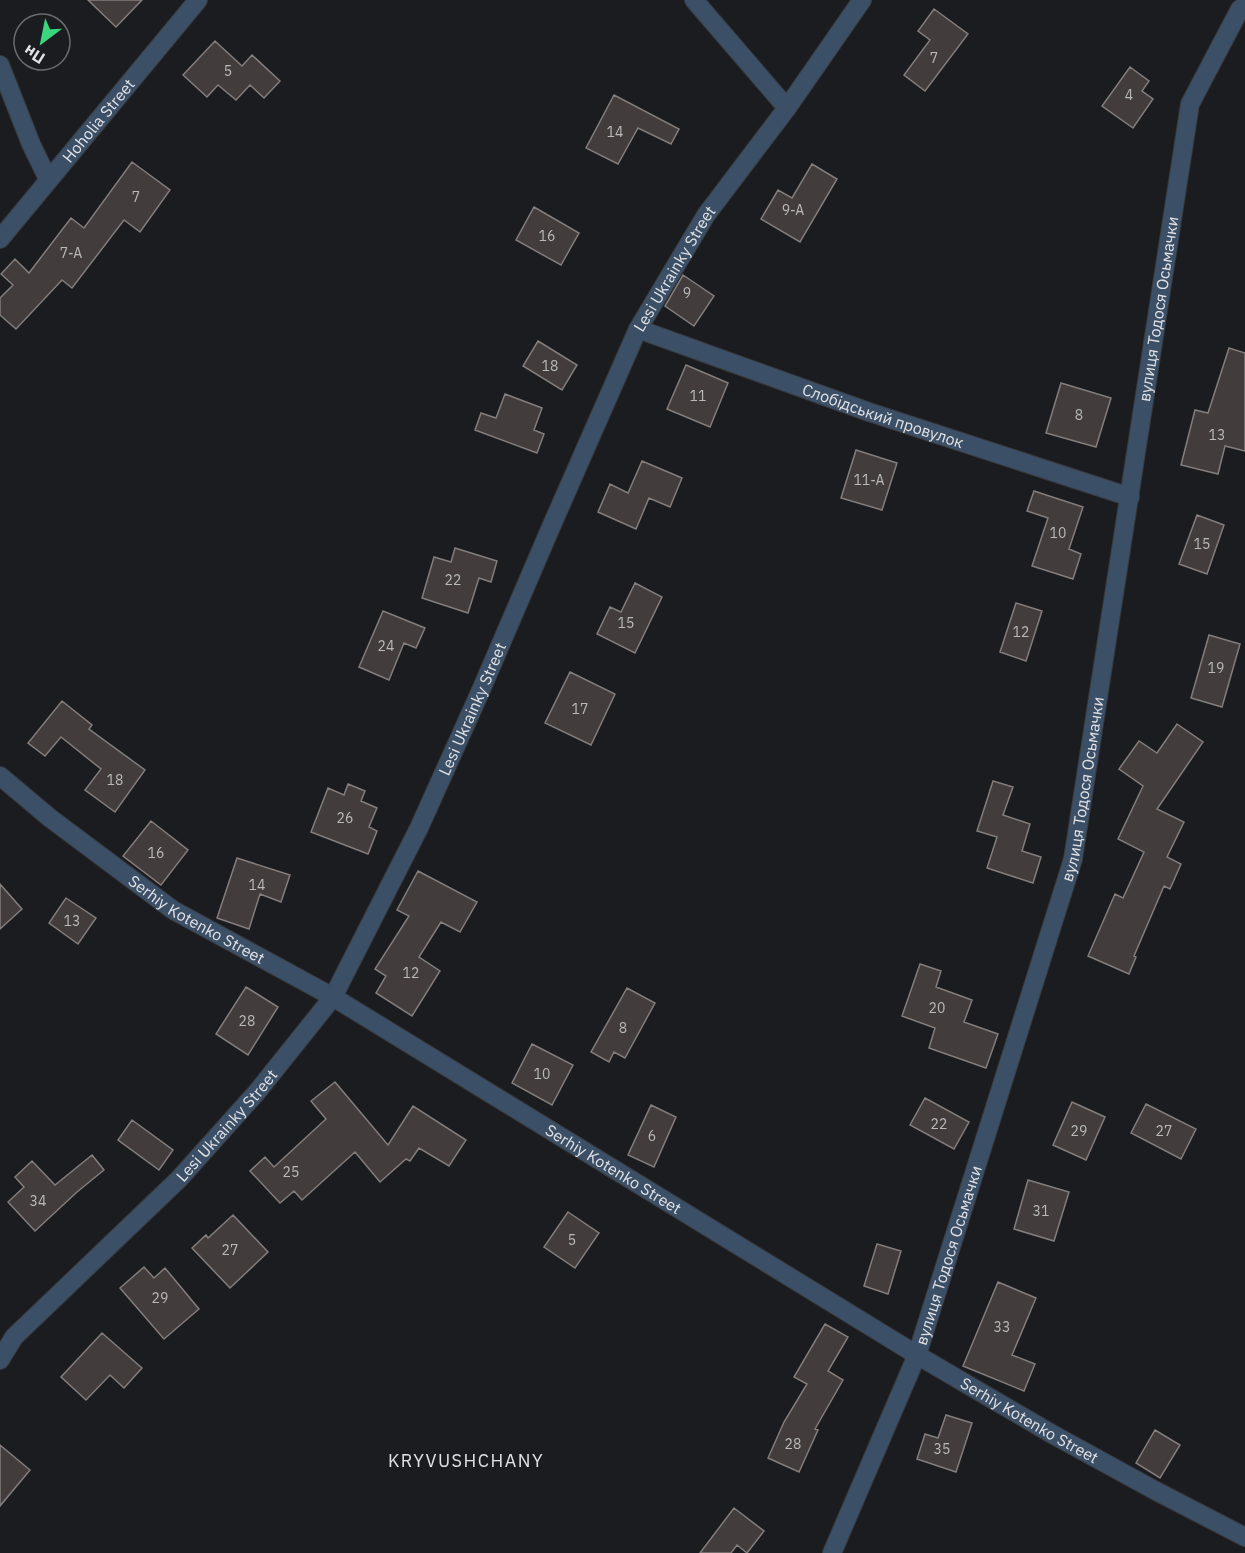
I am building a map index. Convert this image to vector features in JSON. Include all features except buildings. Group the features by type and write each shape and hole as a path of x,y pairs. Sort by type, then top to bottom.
{"street":[{"name":"Hoholia Street","path":"0,239 198,0"},
{"path":"694,0 788,108"},
{"name":"Lesi Ukrainky Street","path":"0,1360 14,1337 179,1179 257,1092 333,996 424,818 482,690 550,527 638,329 706,215 788,108 862,0"},
{"name":"вулиця Тодося Осьмачки","path":"832,1553 917,1355 1073,859 1190,104 1240,9 1245,6"},
{"path":"0,65 30,144 48,179"},
{"name":"Слобідський провулок","path":"638,329 869,412 1130,497"},
{"name":"Serhiy Kotenko Street","path":"0,776 50,818 173,910 333,996 917,1355 1052,1434 1245,1537"}],"district":[{"name":"KRYVUSHCHANY","path":"466,1461"}]}
